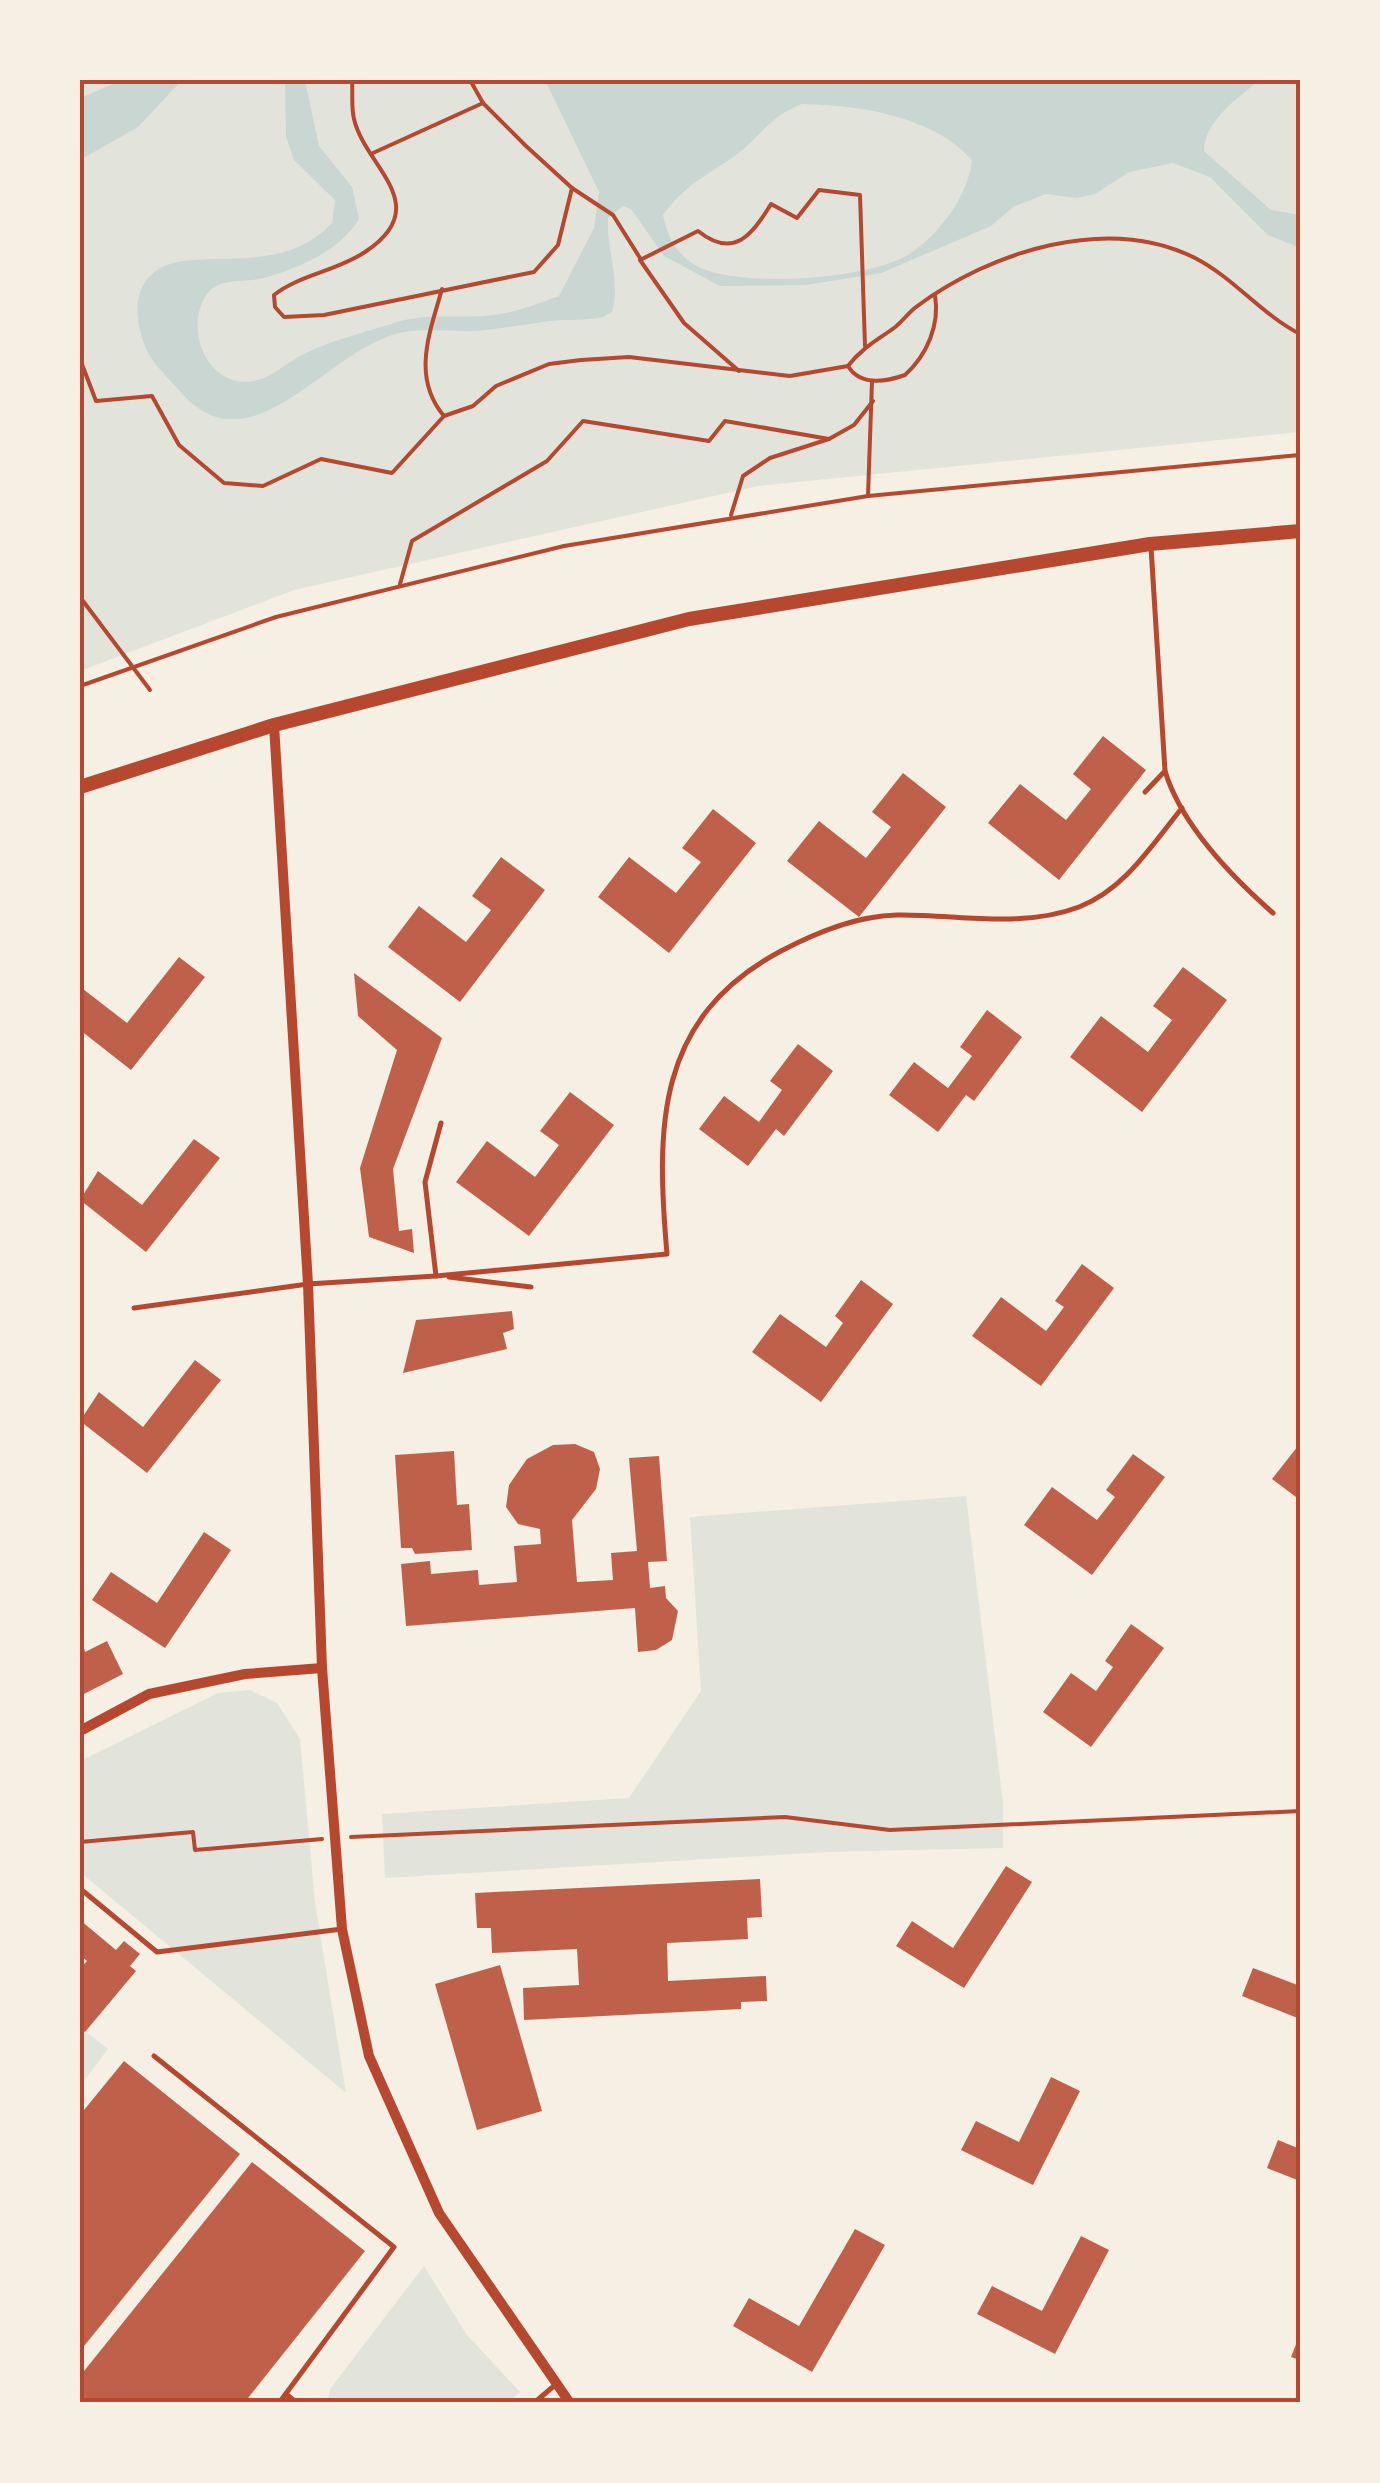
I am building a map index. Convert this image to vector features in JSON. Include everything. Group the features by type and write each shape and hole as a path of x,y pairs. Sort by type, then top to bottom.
{"street":[{"path":"80,786 274,725 689,619 1150,544 1300,531"},
{"path":"274,725 308,1284 322,1668 342,1929 369,2056 439,2212 570,2403"},
{"path":"80,1731 149,1694 244,1674 322,1668"}],"lane":[{"path":"1150,544 1165,771 1174,800 1246,889 1272,913"},
{"path":"1145,792 1165,771"},
{"path":"134,1308 308,1284 667,1254 659,1160 673,1071 694,1025 724,988 744,971 806,938 857,920 894,915 1035,917 1078,908 1117,888 1182,808"},
{"path":"436,1276 425,1182 442,1123"},
{"path":"436,1276 531,1287"},
{"path":"82,1891 157,1952 342,1929"},
{"path":"154,2056 394,2247 279,2403"},
{"path":"534,2403 555,2385"},
{"path":"286,2394 297,2403"}],"path":[{"path":"352,80 354,120 394,199 388,235 339,266 282,288 274,296 274,307 284,318 303,318 534,272 558,246 572,188"},
{"path":"470,80 483,103 572,188 614,215 684,323 731,360 741,374"},
{"path":"373,153 483,103"},
{"path":"640,260 698,231 723,246 739,244 755,232 771,204 798,218 819,190 860,194 864,346"},
{"path":"80,359 96,401 152,396 179,444 224,483 263,486 321,459 392,473 444,416 473,406 496,386 549,364 629,357 741,374 790,376 848,366 864,346 936,295 1018,256 1095,238 1124,236 1194,258 1300,334"},
{"path":"442,289 427,332 426,386 444,416"},
{"path":"848,366 857,377 872,381 905,375 919,362 938,310 936,295"},
{"path":"868,496 872,381"},
{"path":"731,516 743,476 770,458 829,439 854,425 873,400"},
{"path":"400,584 412,541 547,461 583,421 708,441 725,421 829,439"},
{"path":"80,686 276,617 564,546 868,496 1300,454"},
{"path":"80,598 150,690"},
{"path":"393,1834 785,1816 890,1830 1300,1811"},
{"path":"80,1842 193,1832 195,1850 269,1843"}],"shaded area":[{"path":"80,80 1300,80 1300,432 758,486 294,590 80,671"},
{"path":"123,80 182,80 138,127 80,160 80,98"},
{"path":"285,80 305,80 319,146 352,187 359,219 330,249 305,263 264,278 219,285 207,294 198,321 202,349 218,372 245,382 274,373 322,346 405,320 495,315 559,296 594,228 599,192 545,80 1260,80 1216,120 1204,151 1271,210 1300,215 1300,248 1268,235 1210,177 1173,163 1129,172 1095,194 1077,198 1046,194 1013,207 991,226 881,273 806,285 720,286 664,256 631,209 623,206 608,218 614,300 612,312 603,317 475,331 400,333 343,361 288,400 260,414 232,419 205,412 153,361 141,333 138,298 150,276 166,266 285,252 310,241 332,223 335,200 294,160 286,137","holes":["802,104 871,111 916,123 956,145 972,160 959,200 933,235 892,262 867,270 804,278 771,279 714,272 682,255 663,215 673,202 785,112"]},
{"path":"966,1496 1003,1803 1003,1848 828,1852 385,1878 382,1814 629,1798 701,1691 690,1517"},
{"path":"250,1690 277,1703 300,1739 315,1902 346,2093 80,1872 80,1761 218,1693"},
{"path":"80,2027 108,2049 80,2086"},
{"path":"424,2266 467,2335 520,2392 507,2403 327,2403 330,2389"}],"building":[{"path":"1103,736 1146,770 1059,880 988,823 1020,784 1066,820 1091,789 1073,774"},
{"path":"903,773 946,807 859,917 787,861 819,821 866,858 891,827 872,812"},
{"path":"713,809 756,843 669,953 598,897 629,857 676,893 701,862 682,848"},
{"path":"501,857 545,890 460,1002 388,947 419,906 466,942 491,910 472,896"},
{"path":"179,957 205,977 131,1070 80,1030 83,989 127,1023"},
{"path":"1183,967 1227,1000 1142,1112 1070,1057 1101,1016 1148,1052 1172,1020 1153,1006"},
{"path":"354,973 442,1038 393,1169 399,1231 412,1229 414,1253 369,1237 360,1168 397,1050 358,1016"},
{"path":"987,1010 1022,1037 974,1101 966,1095 938,1132 889,1095 914,1062 948,1088 972,1056 960,1047"},
{"path":"798,1044 833,1071 784,1136 776,1129 748,1166 699,1129 724,1096 759,1122 782,1090 770,1081"},
{"path":"570,1092 614,1125 529,1236 456,1182 487,1141 535,1177 559,1145 540,1131"},
{"path":"194,1139 220,1158 146,1252 80,1200 98,1171 142,1205"},
{"path":"1082,1264 1114,1288 1041,1386 972,1336 1001,1297 1046,1331 1064,1307 1055,1301"},
{"path":"861,1280 893,1304 821,1402 752,1352 780,1314 826,1347 843,1323 835,1316"},
{"path":"512,1311 514,1329 503,1333 507,1349 403,1373 416,1320"},
{"path":"195,1360 221,1380 147,1473 80,1421 99,1392 143,1427"},
{"path":"575,1444 594,1452 600,1469 596,1489 572,1520 577,1582 613,1580 611,1553 637,1551 629,1458 659,1456 667,1561 648,1562 650,1588 665,1586 666,1598 678,1611 672,1640 656,1650 638,1652 635,1608 406,1626 401,1564 430,1561 431,1574 478,1570 479,1585 517,1582 514,1546 541,1544 540,1529 518,1524 506,1507 509,1485 527,1459 553,1445"},
{"path":"1300,1448 1300,1500 1272,1479"},
{"path":"454,1451 457,1505 469,1504 472,1550 415,1554 412,1548 401,1548 395,1455"},
{"path":"1133,1454 1165,1477 1092,1575 1024,1525 1052,1487 1097,1520 1115,1497 1106,1490"},
{"path":"204,1532 231,1550 165,1648 92,1600 111,1572 157,1603"},
{"path":"1131,1624 1164,1648 1091,1747 1043,1712 1071,1673 1096,1691 1113,1667 1105,1661"},
{"path":"80,1632 85,1652 107,1641 123,1674 80,1696"},
{"path":"1006,1866 1032,1882 964,1988 896,1946 912,1921 953,1948"},
{"path":"760,1879 762,1917 747,1918 748,1939 667,1943 668,1981 766,1976 767,2001 741,2002 741,2009 524,2020 523,1988 579,1985 577,1949 492,1953 491,1928 477,1928 475,1893"},
{"path":"80,1920 116,1950 124,1941 140,1954 130,1966 136,1971 85,2032 80,2028 80,1969 87,1961 80,1955"},
{"path":"500,1965 542,2111 477,2130 435,1984"},
{"path":"1253,1968 1300,1986 1300,2019 1242,1996"},
{"path":"124,2061 240,2154 80,2351 80,2115"},
{"path":"1051,2077 1080,2091 1033,2185 961,2150 976,2121 1019,2142"},
{"path":"1278,2140 1300,2149 1300,2181 1267,2168"},
{"path":"252,2162 365,2251 244,2403 80,2403 80,2376"},
{"path":"855,2229 885,2245 812,2372 733,2326 749,2298 799,2326"},
{"path":"1081,2236 1109,2250 1055,2354 977,2314 992,2286 1042,2311"},
{"path":"1300,2334 1300,2360 1291,2357"}]}
